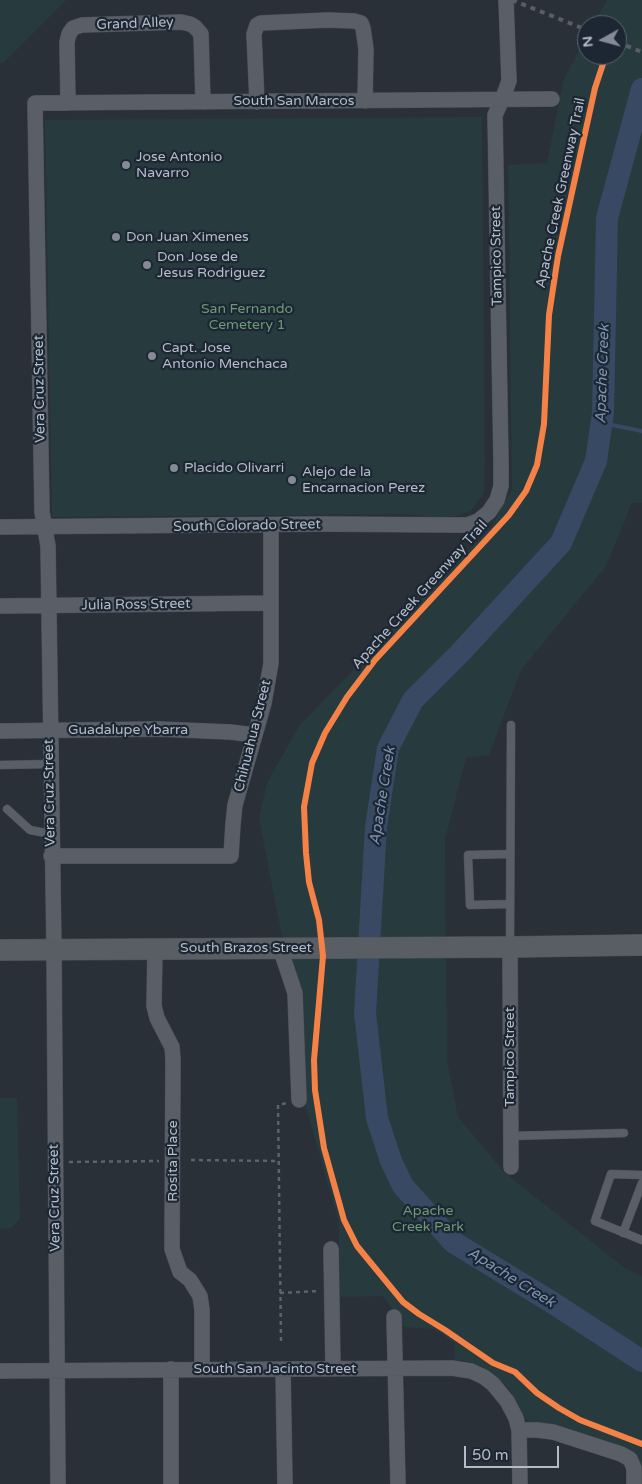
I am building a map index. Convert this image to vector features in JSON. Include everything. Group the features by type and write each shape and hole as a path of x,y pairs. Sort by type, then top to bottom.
{"street":[{"name":"Tampico Street","path":"489,512 497,500 501,463 495,115 509,81 506,0"},
{"path":"257,102 254,34 257,25 262,23 328,20 354,21 360,23 363,28 366,49 365,101"},
{"name":"Grand Alley","path":"68,103 68,42 69,34 73,28 180,22 190,24 201,34 203,102"},
{"name":"South San Marcos","path":"36,103 552,99"},
{"name":"Vera Cruz Street","path":"36,103 42,502 44,528 48,546 51,856 54,950 58,1484"},
{"name":"South Colorado Street","path":"0,527 467,525 478,521 489,512"},
{"name":"Chihuahua Street","path":"51,856 231,856 236,805 264,703 272,663 271,526"},
{"name":"Julia Ross Street","path":"0,606 271,604"},
{"name":"Guadalupe Ybarra","path":"0,731 158,729 230,732 255,736"},
{"name":"South Brazos Street","path":"0,950 642,945"},
{"name":"Tampico Street","path":"510,947 511,1167"},
{"path":"290,948 295,994 299,1100"},
{"name":"Rosita Place","path":"155,949 154,1006 157,1018 172,1047 174,1060 172,1249 180,1272 190,1280 200,1296 202,1310 202,1369"},
{"path":"330,1249 333,1368"},
{"path":"394,1317 398,1484"},
{"name":"South San Jacinto Street","path":"0,1371 452,1368 471,1371 493,1384 507,1401 516,1418 519,1430"},
{"path":"170,1369 171,1484"},
{"path":"283,1369 285,1484"},
{"path":"520,1484 519,1430 553,1432 621,1454 630,1459 634,1468 634,1484"}],"lane":[{"path":"510,947 511,724"},
{"path":"0,765 50,764"},
{"path":"8,809 30,830 51,834"},
{"path":"509,854 468,855 470,905 510,904"},
{"path":"511,1136 624,1133"},
{"path":"642,1175 611,1174 595,1221 642,1240"},
{"path":"623,1233 642,1183"}],"path":[{"path":"278,1105 281,1341"},
{"path":"191,1160 279,1161"},
{"path":"69,1162 163,1161"},
{"path":"280,1293 319,1291 320,1297"}],"green space":[{"path":"0,0 66,0 3,63 0,63"},
{"name":"Apache Creek Park","path":"607,0 642,0 642,503 632,503 606,566 521,670 489,755 466,758 445,839 447,1060 458,1117 504,1172 626,1269 642,1276 642,1484 639,1484 638,1468 549,1424 527,1420 509,1389 501,1381 484,1368 473,1363 454,1359 455,1343 434,1329 404,1327 383,1296 339,1297 339,1222 306,1107 303,995 281,932 259,818 267,783 299,726 491,527 512,489 508,165 547,163 564,79 577,55 577,65 627,65 627,15 599,15"},
{"name":"San Fernando Cemetery 1","path":"482,117 485,463 484,493 471,511 448,519 404,514 52,517 45,120"},
{"path":"0,1098 17,1098 20,1219 11,1228 0,1229"}],"waterway":[{"name":"Apache Creek","path":"642,89 607,218 603,413 596,461 561,543 461,652 413,700 388,748 376,827 365,1013 377,1118 391,1161 403,1186 453,1242 553,1303 642,1361"},
{"path":"602,423 642,431"}],"railway":[{"path":"512,0 577,26"},
{"path":"627,46 642,52"}],"cycle path":[{"name":"Apache Creek Greenway Trail","path":"603,65 595,88 558,256 549,315 544,424 537,465 526,491 509,515 375,660 347,697 325,733 312,763 304,807 309,882 319,920 323,956 314,1060 315,1090 324,1148 344,1220 357,1246 403,1302 419,1314 493,1363 515,1372 537,1393 559,1408 580,1420 642,1444"}],"place":[{"name":"Jose Antonio Navarro","path":"126,165"},
{"name":"Don Juan Ximenes","path":"116,237"},
{"name":"Don Jose de Jesus Rodriguez","path":"147,265"},
{"name":"Capt. Jose Antonio Menchaca","path":"152,356"},
{"name":"Placido Olivarri","path":"174,468"},
{"name":"Alejo de la Encarnacion Perez","path":"292,480"}]}
